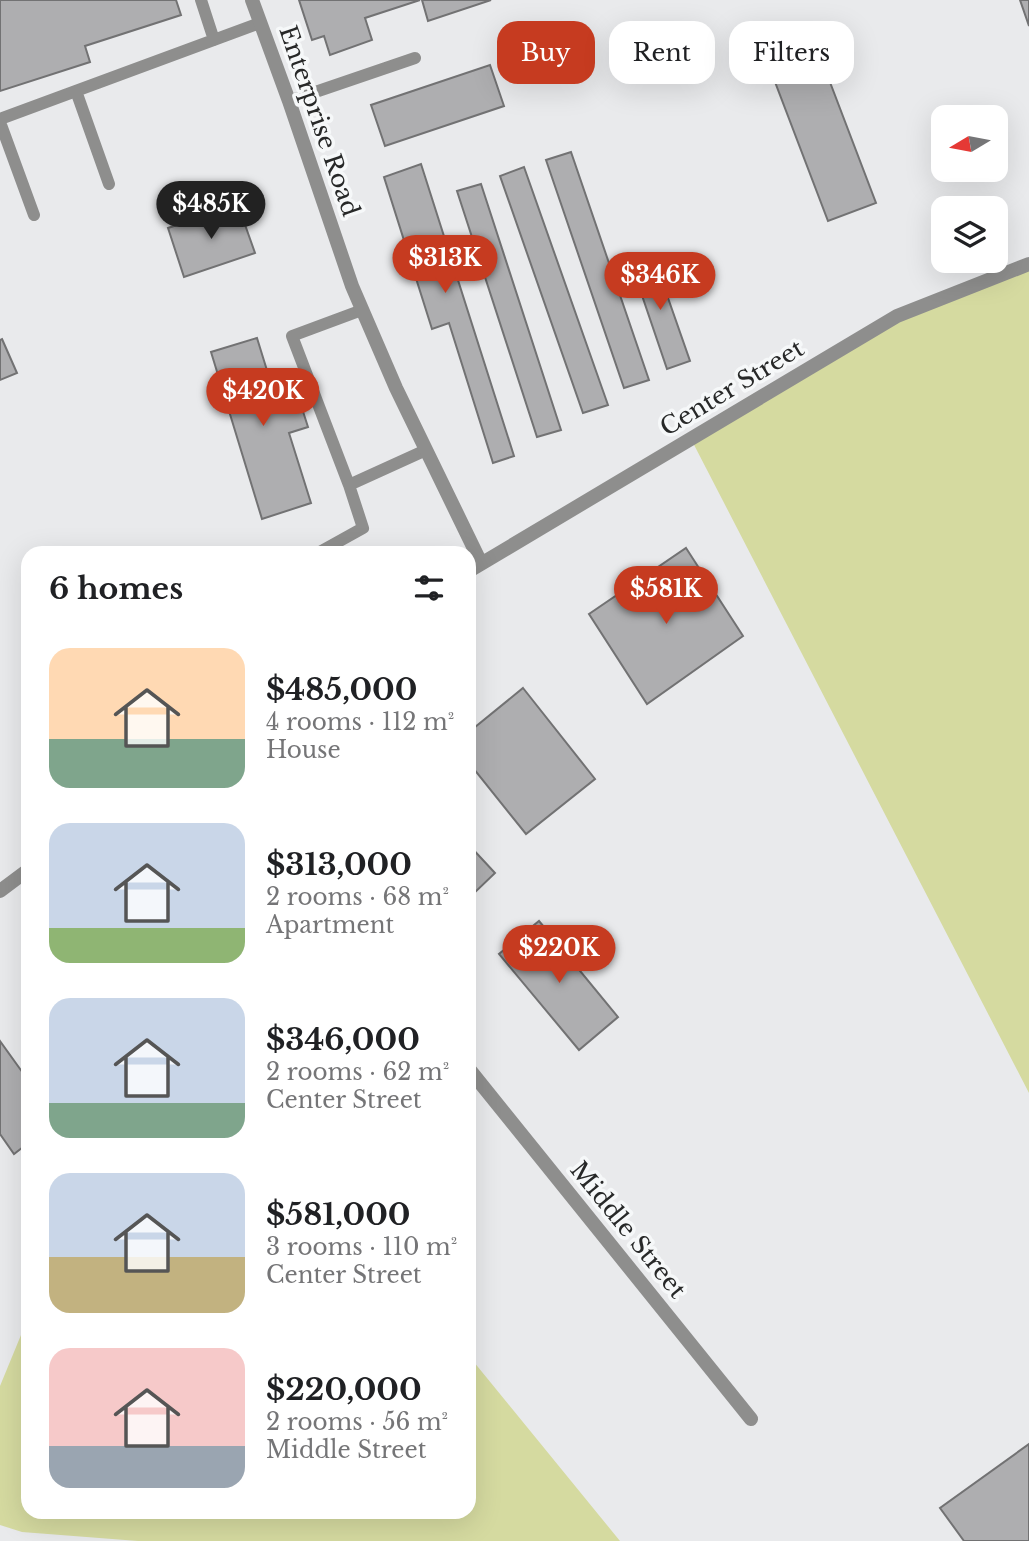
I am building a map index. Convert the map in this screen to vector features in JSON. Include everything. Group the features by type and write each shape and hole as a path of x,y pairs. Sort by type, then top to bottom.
{"street":[{"name":"Enterprise Road","path":"252,0 352,285 466,546"},
{"name":"Center Street","path":"476,566 897,316 1029,264"},
{"path":"0,891 21,875"},
{"name":"Middle Street","path":"476,1078 751,1419"}],"lane":[{"path":"201,0 214,40"},
{"path":"34,215 0,120 260,23"},
{"path":"289,102 415,58"},
{"path":"76,91 109,184"},
{"path":"331,546 363,528 292,336 362,310"},
{"path":"349,485 426,450"}],"green space":[{"path":"1029,264 1029,1093 691,439 897,316"},
{"path":"21,1335 21,1519 476,1519 476,1365 620,1541 138,1541 22,1532 0,1525 0,1386"}],"building":[{"path":"0,0 176,0 181,15 85,46 90,62 0,91"},
{"path":"299,0 420,0 365,18 372,40 330,55 324,36 312,40"},
{"path":"422,0 491,0 428,21"},
{"path":"1020,0 1029,0 1029,26"},
{"path":"490,65 504,106 385,146 371,105"},
{"path":"776,84 831,84 876,203 828,221"},
{"path":"571,152 649,380 624,388 546,160"},
{"path":"421,164 514,456 493,463 449,323 432,329 384,177"},
{"path":"524,167 608,405 583,413 500,176"},
{"path":"481,184 561,430 537,437 457,191"},
{"path":"238,205 255,253 184,277 168,228"},
{"path":"653,255 690,361 667,369 631,263"},
{"path":"257,338 278,406 299,399 308,427 289,433 311,503 262,519 211,352"},
{"path":"2,339 17,373 0,380 0,340"},
{"path":"686,548 743,636 647,704 589,614"},
{"path":"523,688 595,779 526,834 476,772 476,726"},
{"path":"476,853 495,873 476,891"},
{"path":"539,921 618,1017 579,1050 499,954"},
{"path":"0,1041 21,1070 21,1149 14,1154 0,1134"},
{"path":"1029,1444 1029,1541 964,1541 940,1508"}]}
